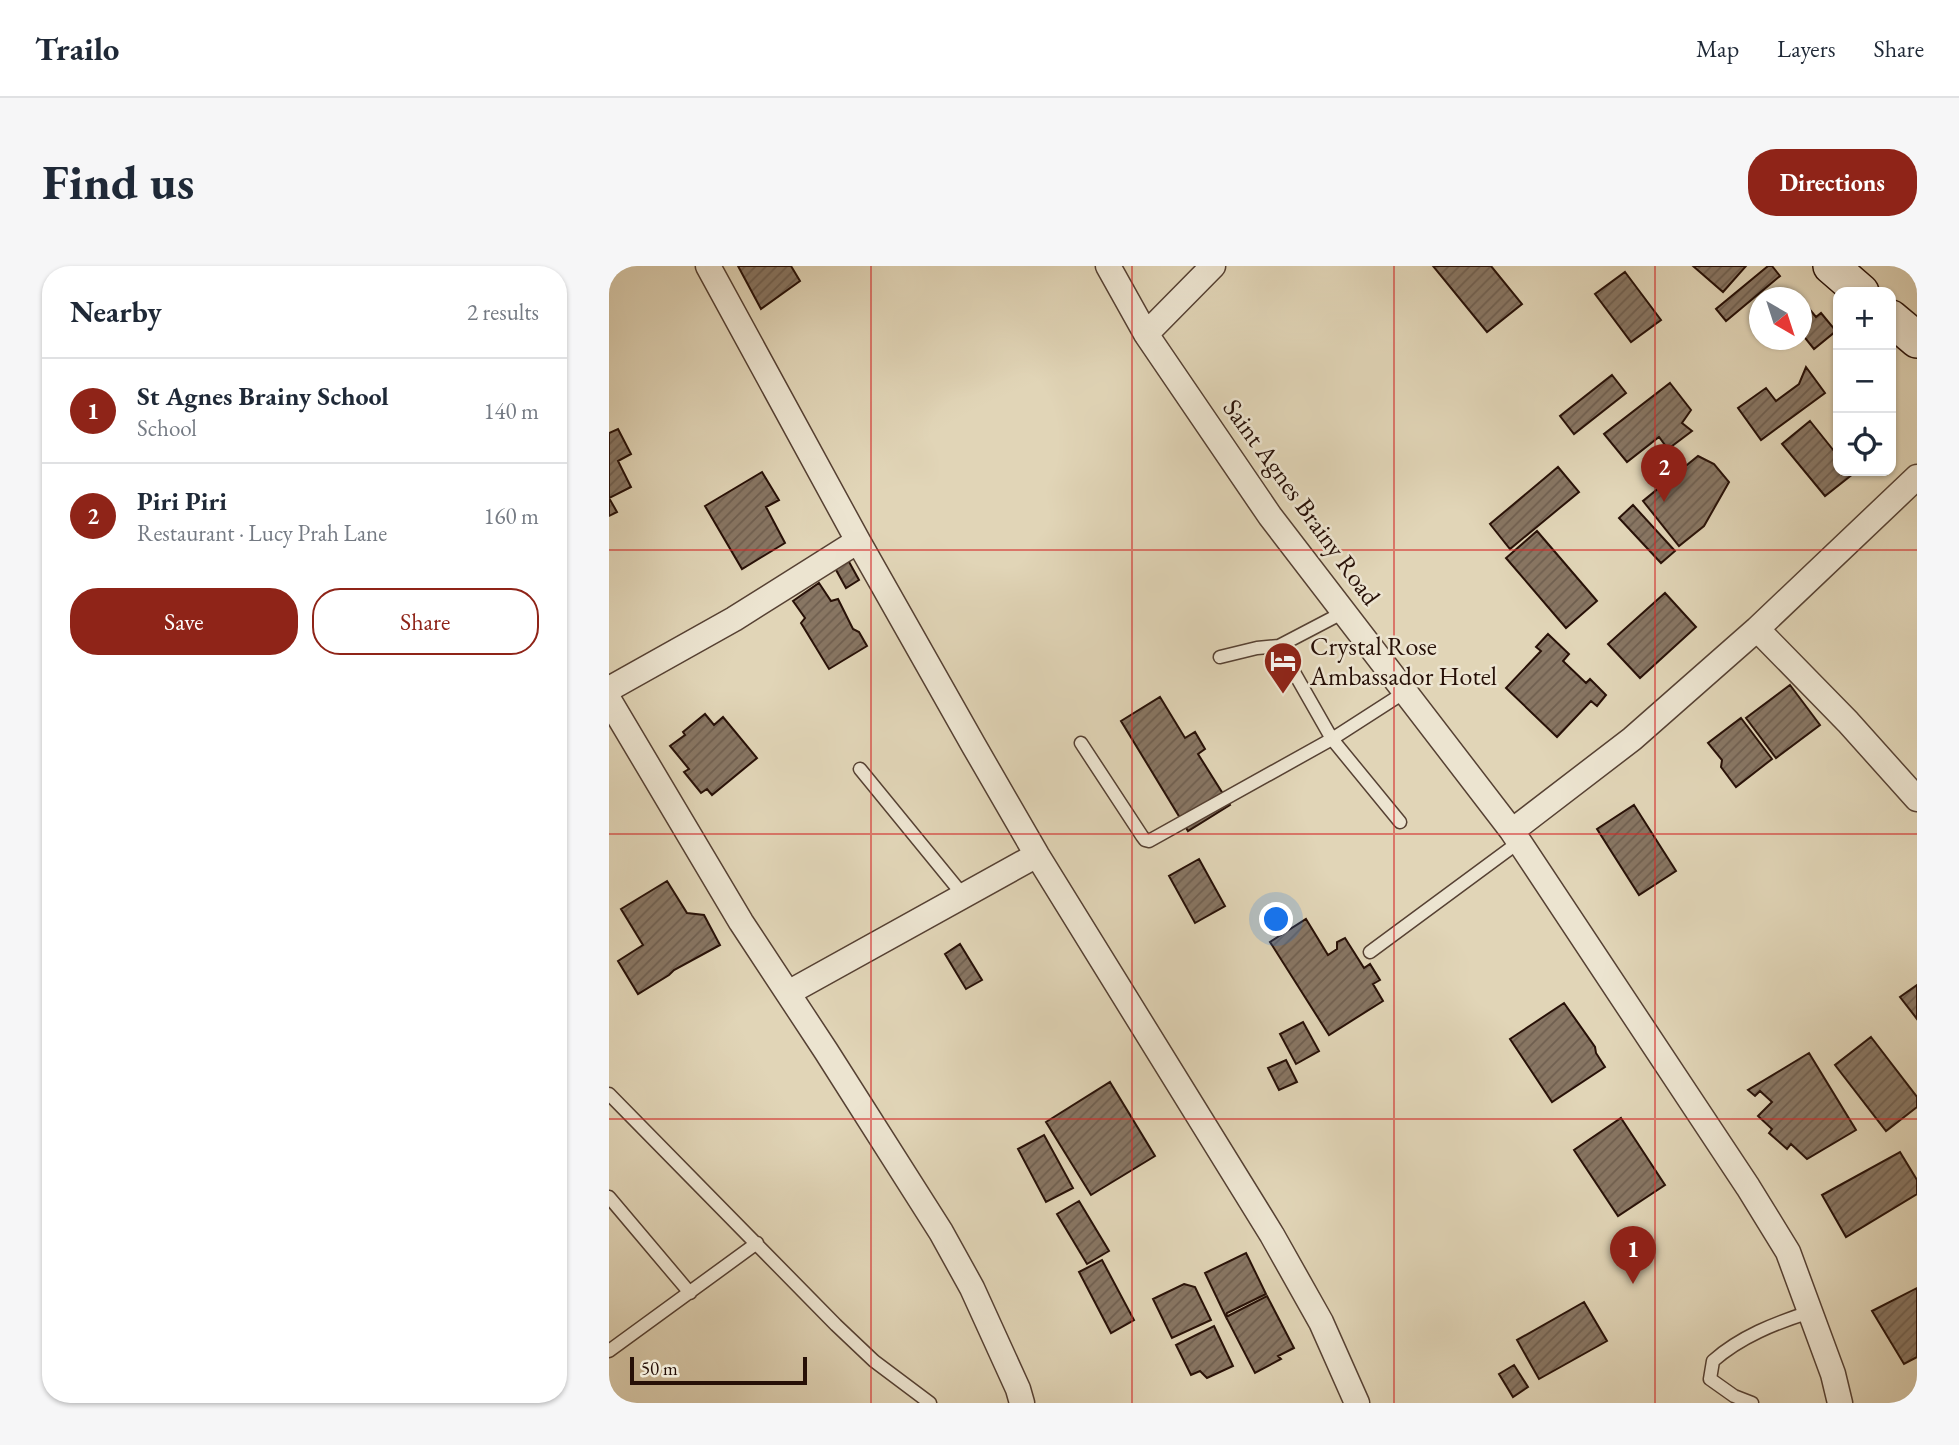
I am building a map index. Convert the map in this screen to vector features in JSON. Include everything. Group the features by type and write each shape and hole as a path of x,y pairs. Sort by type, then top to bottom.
{"main road":[{"path":"1831,266 1855,287"},
{"path":"1896,322 1917,340"}],"street":[{"path":"708,266 858,541 1037,855 1272,1236 1321,1322 1357,1403"},
{"name":"Saint Agnes Brainy Road","path":"1108,266 1146,334 1270,516 1516,837 1748,1187 1788,1252 1833,1374 1840,1403"},
{"path":"1146,334 1213,266"},
{"path":"1516,837 1757,629 1917,477"},
{"path":"609,689 733,619 858,541"},
{"path":"1757,629 1848,722 1917,799"},
{"path":"609,700 741,922 941,1232 972,1288 1022,1403"},
{"path":"788,993 1037,855"}],"lane":[{"path":"1220,657 1279,646 1344,612"},
{"path":"1279,646 1332,739 1400,822"},
{"path":"1081,743 1142,836 1149,841 1332,739 1405,692"},
{"path":"860,769 963,895"},
{"path":"1370,952 1516,837"},
{"path":"609,1094 874,1361 930,1403"},
{"path":"609,1197 690,1293"},
{"path":"609,1351 757,1243"},
{"path":"1752,1403 1734,1396 1710,1379 1713,1361 1728,1348 1781,1321 1810,1312"}],"building":[{"path":"738,266 791,266 800,281 761,309"},
{"path":"1433,266 1491,266 1522,304 1487,332"},
{"path":"1693,266 1746,266 1723,292"},
{"path":"1768,266 1772,266 1780,276 1767,287 1749,287 1749,302 1726,321 1716,309"},
{"path":"1625,272 1661,320 1631,342 1595,294"},
{"path":"1812,312 1816,317 1821,313 1833,327 1833,333 1814,349"},
{"path":"1806,367 1825,393 1761,440 1738,408 1766,388 1776,401 1799,384"},
{"path":"1612,375 1626,393 1574,434 1560,416"},
{"path":"1670,383 1691,410 1682,423 1692,431 1668,449 1659,437 1627,462 1604,434"},
{"path":"1810,421 1833,450 1833,476 1850,476 1825,496 1782,444"},
{"path":"618,429 631,454 618,461 631,487 609,498 609,433"},
{"path":"1698,456 1714,464 1729,482 1704,526 1679,546 1643,501"},
{"path":"1558,467 1579,492 1510,549 1490,524"},
{"path":"762,472 779,500 766,507 785,543 742,569 705,506"},
{"path":"609,498 617,512 609,516"},
{"path":"1633,505 1675,551 1661,563 1619,518"},
{"path":"1537,531 1597,601 1566,628 1506,558"},
{"path":"848,560 859,580 846,588 835,568"},
{"path":"819,583 831,601 838,599 853,629 859,632 867,646 829,669 801,623 805,618 793,601"},
{"path":"1665,593 1696,627 1640,678 1608,644"},
{"path":"1548,634 1569,654 1563,661 1586,683 1590,679 1606,695 1597,706 1591,701 1557,737 1506,688 1541,651 1536,647"},
{"path":"1790,685 1820,725 1776,758 1746,718"},
{"path":"1160,697 1185,738 1195,732 1205,749 1198,754 1230,805 1188,831 1121,721"},
{"path":"705,714 714,725 723,717 757,758 712,795 707,789 701,793 684,772 689,769 670,746"},
{"path":"1741,718 1772,759 1736,787 1721,767 1722,760 1708,743"},
{"path":"1634,805 1676,871 1639,895 1597,829"},
{"path":"1199,859 1225,906 1195,923 1169,876"},
{"path":"667,881 687,913 704,915 720,945 674,970 638,994 618,961 643,945 621,909"},
{"path":"1306,919 1328,955 1337,949 1337,942 1345,938 1364,968 1370,964 1380,980 1373,984 1383,1001 1329,1035 1270,942"},
{"path":"960,944 982,980 966,989 945,954"},
{"path":"1917,985 1917,1019 1900,997"},
{"path":"1564,1003 1595,1047 1605,1067 1552,1102 1510,1039"},
{"path":"1303,1022 1319,1051 1296,1064 1280,1034"},
{"path":"1871,1037 1917,1097 1917,1107 1886,1131 1835,1065"},
{"path":"1809,1053 1856,1130 1807,1159 1791,1144 1787,1149 1769,1133 1772,1129 1758,1116 1772,1102 1760,1091 1755,1096 1748,1090"},
{"path":"1286,1060 1297,1082 1279,1090 1268,1068"},
{"path":"1110,1082 1155,1156 1091,1195 1046,1122"},
{"path":"1621,1118 1665,1185 1618,1216 1574,1150"},
{"path":"1044,1135 1073,1188 1046,1202 1018,1149"},
{"path":"1900,1152 1917,1180 1917,1194 1846,1237 1822,1195"},
{"path":"1079,1201 1109,1251 1087,1264 1057,1214"},
{"path":"1246,1253 1266,1294 1227,1313 1226,1317 1205,1273"},
{"path":"1102,1260 1134,1320 1111,1333 1079,1272"},
{"path":"1184,1284 1195,1287 1211,1320 1172,1338 1153,1299"},
{"path":"1917,1288 1917,1357 1904,1364 1872,1311"},
{"path":"1267,1296 1294,1348 1278,1356 1281,1359 1255,1373 1226,1317"},
{"path":"1584,1302 1607,1341 1539,1379 1517,1340"},
{"path":"1214,1326 1233,1366 1207,1378 1200,1371 1191,1375 1176,1345"},
{"path":"1514,1365 1528,1387 1513,1397 1499,1374"}],"place":[{"name":"Piri Piri","path":"1664,502"},
{"name":"Crystal Rose Ambassador Hotel","path":"1283,695"},
{"name":"St Agnes Brainy School","path":"1633,1284"}]}
